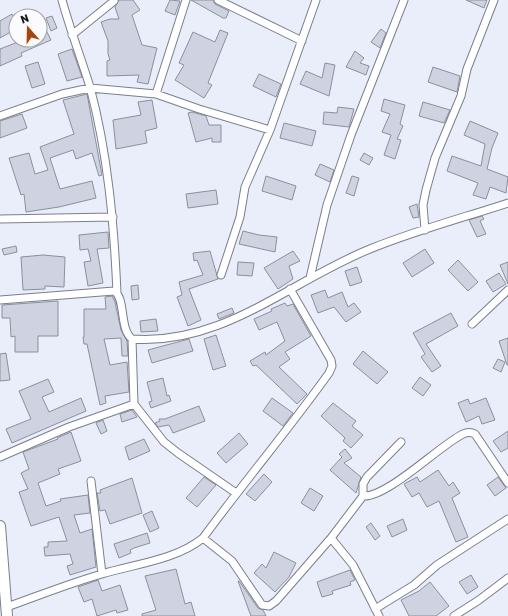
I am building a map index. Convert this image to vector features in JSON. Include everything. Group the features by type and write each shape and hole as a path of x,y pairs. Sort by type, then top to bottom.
{"main road":[{"path":"0,526 7,612"}],"street":[{"path":"62,0 90,88 103,153 113,217 117,293 126,331 132,339 134,404 164,442 178,454 236,492"},
{"path":"156,94 186,0"},
{"path":"218,0 302,41"},
{"path":"221,275 240,217 245,187 270,130 316,0"},
{"path":"310,278 327,205 350,135 404,0"},
{"path":"425,230 423,205 426,190 436,158 461,96 467,68 494,0"},
{"path":"72,35 114,1"},
{"path":"0,116 62,94 90,88 156,94 199,109 270,130"},
{"path":"132,339 147,340 190,335 214,328 241,316 310,278 370,249 507,201"},
{"path":"0,219 113,217"},
{"path":"7,612 102,574 166,556 197,543 203,538 236,492 295,420 329,373 332,366 331,360 290,289"},
{"path":"0,300 110,291 117,293"},
{"path":"472,324 506,295"},
{"path":"0,457 69,427 134,404"},
{"path":"363,496 374,495 420,467 462,435 472,432 475,434 508,482"},
{"path":"203,538 232,561 257,600 262,605 269,606 276,602 331,538 363,496 363,484 367,477 401,442"},
{"path":"91,481 102,574"},
{"path":"375,609 414,585 437,565 508,519"},
{"path":"331,538 353,565 378,616"},
{"path":"454,616 479,600 508,578"}],"building":[{"path":"119,0 133,0 140,10 132,15 142,45 157,48 148,84 137,82 139,75 107,76 107,61 110,60 108,54 108,41 101,22 110,19 119,19 115,7"},
{"path":"170,0 180,1 175,15 165,11"},
{"path":"191,0 213,0 215,4 229,11 226,18 223,18"},
{"path":"466,0 487,0 484,8"},
{"path":"8,16 8,34 0,38 0,21"},
{"path":"52,16 57,28 51,31 48,23 48,17"},
{"path":"381,29 386,33 380,48 371,42"},
{"path":"220,30 228,33 208,83 212,85 204,98 175,80 184,65 179,63 193,32 215,42"},
{"path":"48,34 51,40 48,41"},
{"path":"8,46 8,48 33,48 21,53 22,56 0,66 0,49"},
{"path":"72,49 82,77 67,81 58,54"},
{"path":"355,51 364,58 360,63 369,66 366,75 346,67"},
{"path":"38,62 45,84 32,88 25,66"},
{"path":"325,63 335,65 329,96 300,84 306,71 322,78"},
{"path":"433,67 460,76 457,92 428,82"},
{"path":"259,74 281,84 276,97 253,86"},
{"path":"87,94 102,175 99,176 92,153 76,159 73,150 50,158 60,189 92,181 96,198 59,207 26,212 24,194 21,195 9,158 29,153 35,174 48,170 40,147 74,134 63,100"},
{"path":"384,99 405,105 400,124 403,126 397,139 401,140 395,159 384,155 391,135 382,132 390,114 381,111"},
{"path":"152,100 157,128 145,131 147,143 116,149 113,120 141,115 138,102"},
{"path":"423,102 450,110 444,123 419,116"},
{"path":"338,107 354,109 349,127 323,124 324,112 337,113"},
{"path":"192,112 206,116 209,125 221,125 221,142 212,142 212,138 196,142 188,113"},
{"path":"22,114 27,128 0,138 0,121"},
{"path":"470,121 498,133 492,148 487,169 508,177 506,193 490,187 486,199 473,195 478,183 447,171 452,156 481,166 485,144 464,135"},
{"path":"284,123 316,131 312,146 280,138"},
{"path":"364,153 373,158 369,165 360,160"},
{"path":"320,164 334,170 330,182 315,175"},
{"path":"266,176 296,186 292,200 262,191"},
{"path":"352,176 359,178 354,196 346,193"},
{"path":"216,190 218,204 188,208 186,194"},
{"path":"417,204 419,217 413,218 409,207"},
{"path":"482,216 484,219 480,221 486,234 477,237 469,220"},
{"path":"243,231 277,237 275,252 239,244"},
{"path":"108,232 109,248 97,249 103,283 88,286 84,262 91,261 88,249 80,250 79,235"},
{"path":"16,246 17,252 4,255 2,249"},
{"path":"425,249 434,263 412,277 403,263"},
{"path":"210,251 218,279 189,289 201,320 188,326 177,297 182,295 179,282 203,275 197,260 194,261 193,253"},
{"path":"293,251 300,261 289,266 293,279 278,289 264,268"},
{"path":"43,255 65,257 64,287 45,286 45,289 23,290 21,257"},
{"path":"458,260 478,282 468,291 448,270"},
{"path":"238,262 254,263 252,276 237,275"},
{"path":"508,262 508,284 500,265"},
{"path":"357,267 362,282 350,286 345,271"},
{"path":"499,273 506,284 493,292 486,281"},
{"path":"138,285 139,299 132,300 131,286"},
{"path":"325,290 328,298 342,292 348,307 354,303 361,312 346,322 334,307 318,313 311,295"},
{"path":"112,296 115,302 121,330 127,341 128,356 122,356 121,338 104,339 110,365 127,362 129,392 105,396 106,403 100,405 87,344 84,344 84,309 106,309 105,297"},
{"path":"58,301 58,336 38,336 38,352 15,352 15,336 11,337 10,318 2,318 2,305"},
{"path":"285,303 287,306 293,304 311,336 285,352 290,359 279,367 307,394 297,404 256,365 253,366 250,361 265,352 266,355 285,341 277,322 259,330 254,319"},
{"path":"232,308 234,313 219,319 217,314"},
{"path":"451,313 458,326 426,344 441,366 432,372 421,357 425,354 413,333"},
{"path":"156,319 158,331 141,332 140,321"},
{"path":"216,335 226,366 213,370 204,339"},
{"path":"508,338 508,365 507,365 499,341"},
{"path":"189,339 193,351 152,363 148,350"},
{"path":"363,351 388,372 377,384 353,364"},
{"path":"6,353 10,380 0,381 0,354"},
{"path":"498,359 505,362 501,372 493,368"},
{"path":"420,377 431,385 423,396 412,388"},
{"path":"163,378 167,396 169,395 171,401 151,408 149,402 152,401 147,382"},
{"path":"48,379 54,392 42,397 49,412 81,398 86,411 12,443 6,429 31,419 19,391"},
{"path":"272,398 293,413 283,426 263,411"},
{"path":"486,398 495,420 482,424 479,416 466,422 458,403 468,399 470,404"},
{"path":"333,403 356,421 352,426 363,435 351,448 343,441 345,438 321,416"},
{"path":"199,406 205,421 173,433 169,425 158,427 155,423 160,421 159,419 165,419"},
{"path":"132,410 137,417 122,422 120,414"},
{"path":"103,420 107,431 101,434 96,423"},
{"path":"508,431 508,448 501,452 493,441"},
{"path":"71,432 81,461 58,469 60,474 38,483 46,506 61,501 60,499 88,495 90,513 74,515 80,533 92,529 96,567 70,575 67,566 73,564 70,554 45,556 44,547 48,547 48,542 67,541 59,517 31,526 19,492 28,489 21,473 29,469 23,452 58,439 57,438"},
{"path":"239,433 248,444 226,463 217,453"},
{"path":"144,439 150,451 129,460 125,447"},
{"path":"345,449 352,458 344,463 361,477 356,493 330,470 342,457 339,454"},
{"path":"438,470 449,486 453,482 460,493 452,498 468,537 456,542 439,501 427,507 419,493 412,497 404,484 417,477 420,482"},
{"path":"264,474 272,482 255,501 246,494"},
{"path":"204,477 216,485 197,507 186,498"},
{"path":"498,477 506,488 495,496 487,485"},
{"path":"132,478 142,513 110,524 105,510 100,511 97,493 101,493 100,490"},
{"path":"310,488 323,496 314,511 301,503"},
{"path":"152,511 159,528 150,532 143,515"},
{"path":"403,519 407,530 392,537 387,526"},
{"path":"371,523 380,536 375,540 366,527"},
{"path":"147,533 150,543 134,548 130,550 131,553 119,558 114,544"},
{"path":"274,552 296,563 289,577 275,592 254,573 262,564 266,568"},
{"path":"176,569 185,604 191,602 195,616 142,616 142,614 156,610 145,576"},
{"path":"350,570 355,580 350,582 351,585 332,591 333,594 322,597 317,582"},
{"path":"471,575 478,587 467,594 459,582"},
{"path":"98,580 102,591 120,585 128,610 117,613 116,610 97,616 92,599 84,602 78,587"},
{"path":"238,581 258,608 263,610 266,616 251,616"},
{"path":"430,582 449,606 436,616 409,616 401,600 419,591"}]}
